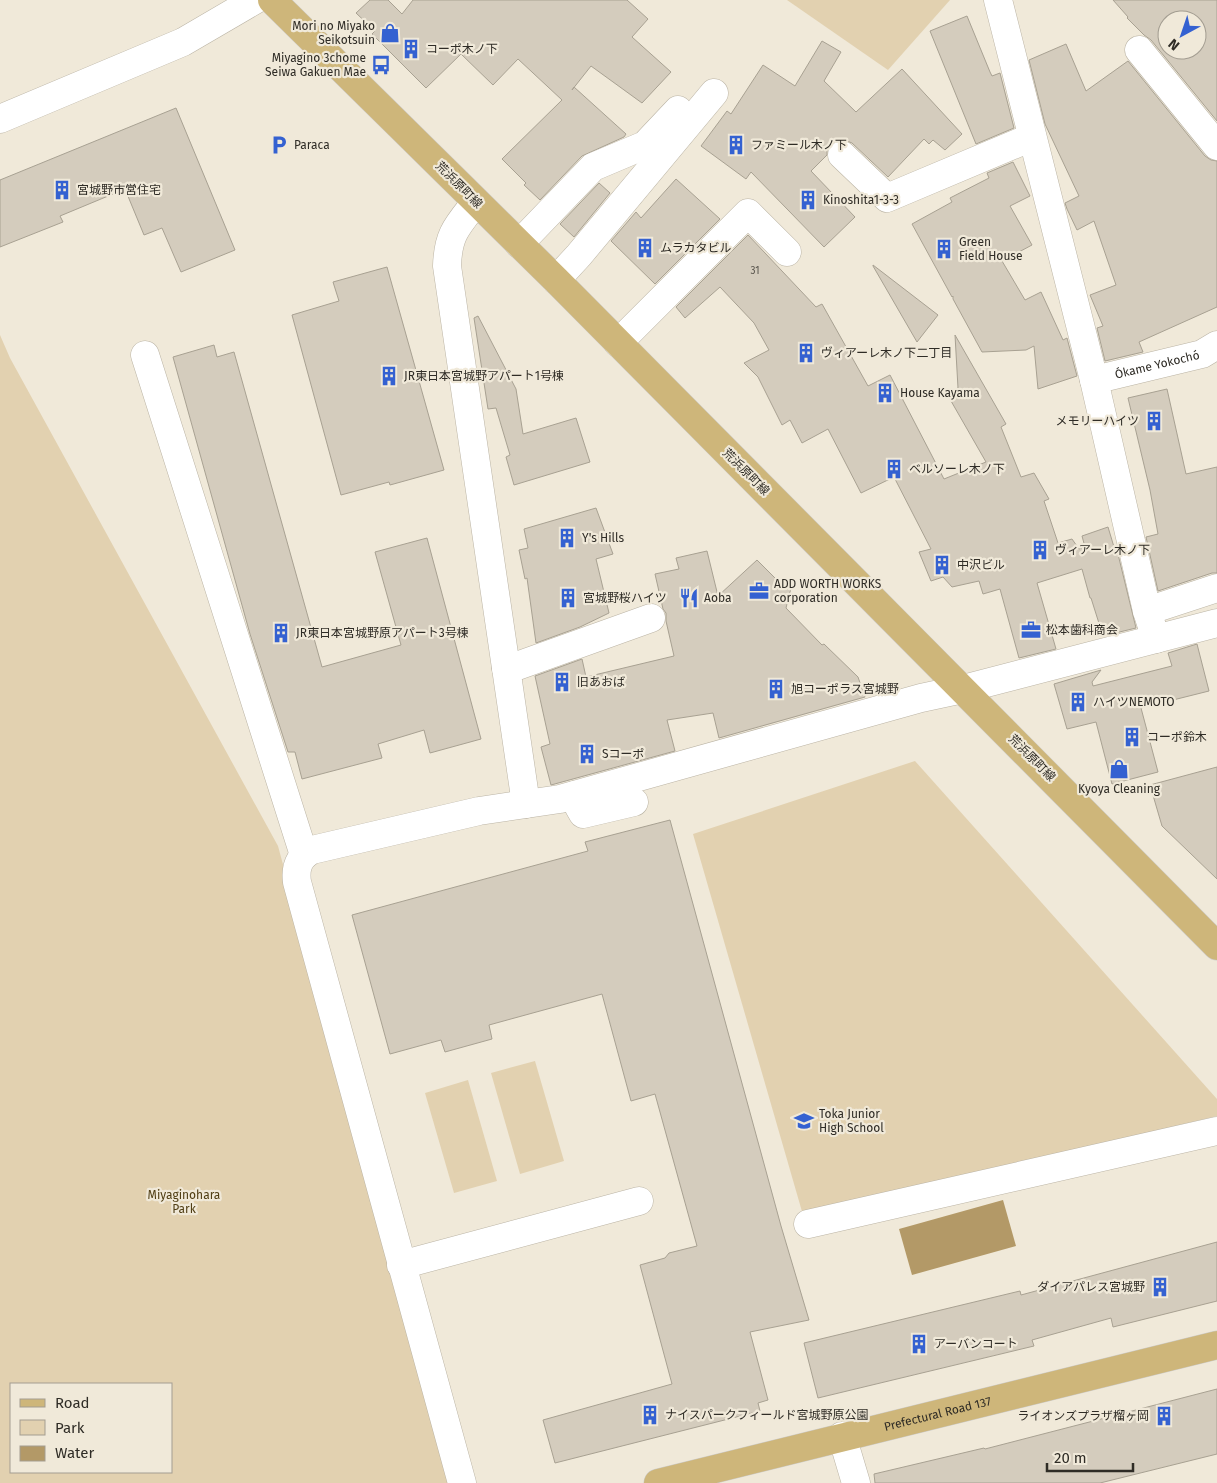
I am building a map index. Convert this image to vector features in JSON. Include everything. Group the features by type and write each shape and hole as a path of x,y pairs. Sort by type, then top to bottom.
{"main road":[{"name":"荒浜原町線","path":"272,0 556,280 1217,946"},
{"name":"Prefectural Road 137","path":"658,1483 842,1436 1217,1345"}],"street":[{"path":"0,119 184,42 255,0"},
{"path":"998,0 1094,380 1147,611 1156,639"},
{"path":"1139,50 1217,146"},
{"path":"519,244 593,167 645,145 706,91 579,255 556,280"},
{"path":"842,155 887,198 1032,137"},
{"path":"476,202 453,233 447,252 447,266 526,804"},
{"path":"618,343 748,213 787,252"},
{"name":"Ókame Yokochó","path":"1094,380 1202,354 1217,345"},
{"path":"145,355 304,855"},
{"path":"1147,611 1217,588"},
{"path":"506,668 517,666 651,618"},
{"path":"462,1483 298,882 296,872 298,864 304,855 312,850 478,811 560,799 921,698 963,689 1217,623"},
{"path":"575,795 579,807 584,814 634,802"},
{"path":"808,1224 1217,1131"},
{"path":"402,1264 638,1201"},
{"path":"842,1436 856,1483"}],"green space":[{"path":"787,0 950,0 888,70"},
{"name":"Miyaginohara Park","path":"0,335 10,358 278,846 450,1483 0,1483"},
{"path":"915,761 1217,1099 1217,1116 803,1215 693,834"},
{"path":"535,1061 564,1161 520,1174 491,1073"},
{"path":"468,1080 497,1181 454,1193 425,1093"}],"water":[{"path":"1003,1200 1016,1246 912,1275 899,1229"}],"building":[{"path":"370,0 388,0 402,14 413,0 627,0 648,19 632,37 671,72 642,103 591,66 574,87 626,134 624,137 582,156 540,200 524,185 526,183 502,159 562,100 518,59 493,85 461,54 426,88 372,34 375,31 356,13"},
{"path":"1113,0 1217,0 1217,121 1167,60 1207,60 1207,10 1157,10 1157,47 1127,18"},
{"path":"967,16 992,76 1000,73 1014,128 976,144 930,31"},
{"path":"822,41 841,52 824,81 856,112 902,69 962,134 945,150 933,140 929,144 924,139 888,177 852,143 842,139 831,144 827,155 811,171 855,217 824,247 751,172 746,179 701,146 727,111 731,114 763,65 795,86"},
{"path":"1066,44 1086,91 1128,61 1205,156 1217,161 1217,307 1139,342 1143,352 1105,361 1097,328 1103,326 1090,295 1116,285 1094,221 1077,230 1067,209 1065,203 1079,196 1045,124 1029,60"},
{"name":"宮城野市営住宅","path":"176,108 235,250 181,272 162,228 144,235 125,189 60,216 63,222 0,247 0,180"},
{"path":"1013,162 1030,196 1010,206 1032,245 1002,261 1025,300 1041,292 1063,340 1067,338 1077,376 1038,389 1034,346 1026,350 982,352 912,224 952,202 950,198 989,178 987,173"},
{"path":"676,179 720,219 655,284 611,241 636,212 641,218"},
{"path":"599,183 610,193 574,237 560,224"},
{"path":"748,235 816,307 822,304 868,386 890,375 944,479 986,462 947,394 958,388 955,335 1006,424 1001,427 1021,477 1034,473 1049,499 1044,501 1058,543 1072,539 1079,549 1085,547 1082,536 1108,527 1114,547 1116,546 1136,628 1103,636 1082,569 1037,583 1056,649 1019,658 1000,589 983,594 979,581 952,587 943,577 931,581 919,552 931,549 894,477 861,493 828,429 802,443 790,420 782,425 758,377 744,363 769,350 754,323 720,287 685,318 676,307"},
{"path":"873,266 938,315 917,342"},
{"path":"387,267 444,470 390,485 389,482 341,495 292,315 339,301 333,282"},
{"path":"478,316 516,389 523,434 576,418 590,462 514,485 506,457 510,455 496,408 488,409 474,318"},
{"path":"214,345 217,357 234,352 322,667 401,645 375,552 427,538 481,739 430,753 424,730 378,744 382,758 302,779 295,752 288,752 250,634 173,357"},
{"path":"1167,389 1186,474 1217,467 1217,573 1158,591 1146,537 1158,534 1150,490 1128,398"},
{"path":"596,508 613,554 596,559 609,613 580,627 536,643 527,578 525,579 519,550 528,548 524,529"},
{"path":"707,551 718,596 757,560 776,579 792,584 786,608 822,645 824,644 858,677 865,697 719,738 713,713 667,720 675,751 551,785 541,747 550,744 535,676 582,659 586,677 674,656 666,613 663,609 655,574 679,569 676,558"},
{"path":"1197,644 1209,691 1141,708 1158,772 1112,784 1096,722 1067,729 1054,684 1101,670 1092,682 1093,686 1172,666 1168,653"},
{"path":"1217,767 1217,879 1162,826 1150,785"},
{"path":"670,820 781,1226 809,1320 750,1332 768,1400 758,1403 760,1411 555,1463 543,1420 672,1384 640,1265 665,1258 669,1253 697,1246 655,1094 631,1101 602,994 489,1025 492,1039 445,1052 441,1040 390,1054 352,915 588,851 585,842"},
{"path":"1217,1242 1217,1301 1113,1327 1111,1318 1032,1340 1034,1346 818,1398 804,1343 1020,1291 1021,1295"},
{"name":"ライオンズプラザ榴ヶ岡","path":"1217,1389 1217,1454 1100,1483 875,1483 874,1474 985,1449"}],"place":[{"name":"Mori no Miyako Seikotsuin","path":"390,33"},
{"name":"コーポ木ノ下","path":"411,49"},
{"name":"Miyagino 3chome Seiwa Gakuen Mae","path":"381,65"},
{"name":"Paraca","path":"279,145"},
{"name":"ファミール木ノ下","path":"736,145"},
{"name":"宮城野市営住宅","path":"62,190"},
{"name":"Kinoshita1-3-3","path":"808,200"},
{"name":"ムラカタビル","path":"645,248"},
{"name":"Green Field House","path":"944,249"},
{"name":"ヴィアーレ木ノ下二丁目","path":"806,353"},
{"name":"JR東日本宮城野アパート1号棟","path":"389,376"},
{"name":"House Kayama","path":"885,393"},
{"name":"メモリーハイツ","path":"1154,421"},
{"name":"ベルソーレ木ノ下","path":"894,469"},
{"name":"Y's Hills","path":"567,538"},
{"name":"ヴィアーレ木ノ下","path":"1040,550"},
{"name":"中沢ビル","path":"942,565"},
{"name":"ADD WORTH WORKS corporation","path":"759,591"},
{"name":"宮城野桜ハイツ","path":"568,598"},
{"name":"Aoba","path":"689,598"},
{"name":"松本歯科商会","path":"1031,630"},
{"name":"JR東日本宮城野原アパート3号棟","path":"281,633"},
{"name":"旧あおば","path":"562,682"},
{"name":"旭コーポラス宮城野","path":"776,689"},
{"name":"ハイツNEMOTO","path":"1078,702"},
{"name":"コーポ鈴木","path":"1132,737"},
{"name":"Sコーポ","path":"587,754"},
{"name":"Kyoya Cleaning","path":"1119,769"},
{"name":"Toka Junior High School","path":"804,1121"},
{"name":"ダイアパレス宮城野","path":"1160,1287"},
{"name":"アーバンコート","path":"919,1344"},
{"name":"ナイスパークフィールド宮城野原公園","path":"650,1415"},
{"name":"ライオンズプラザ榴ヶ岡","path":"1164,1416"}]}
